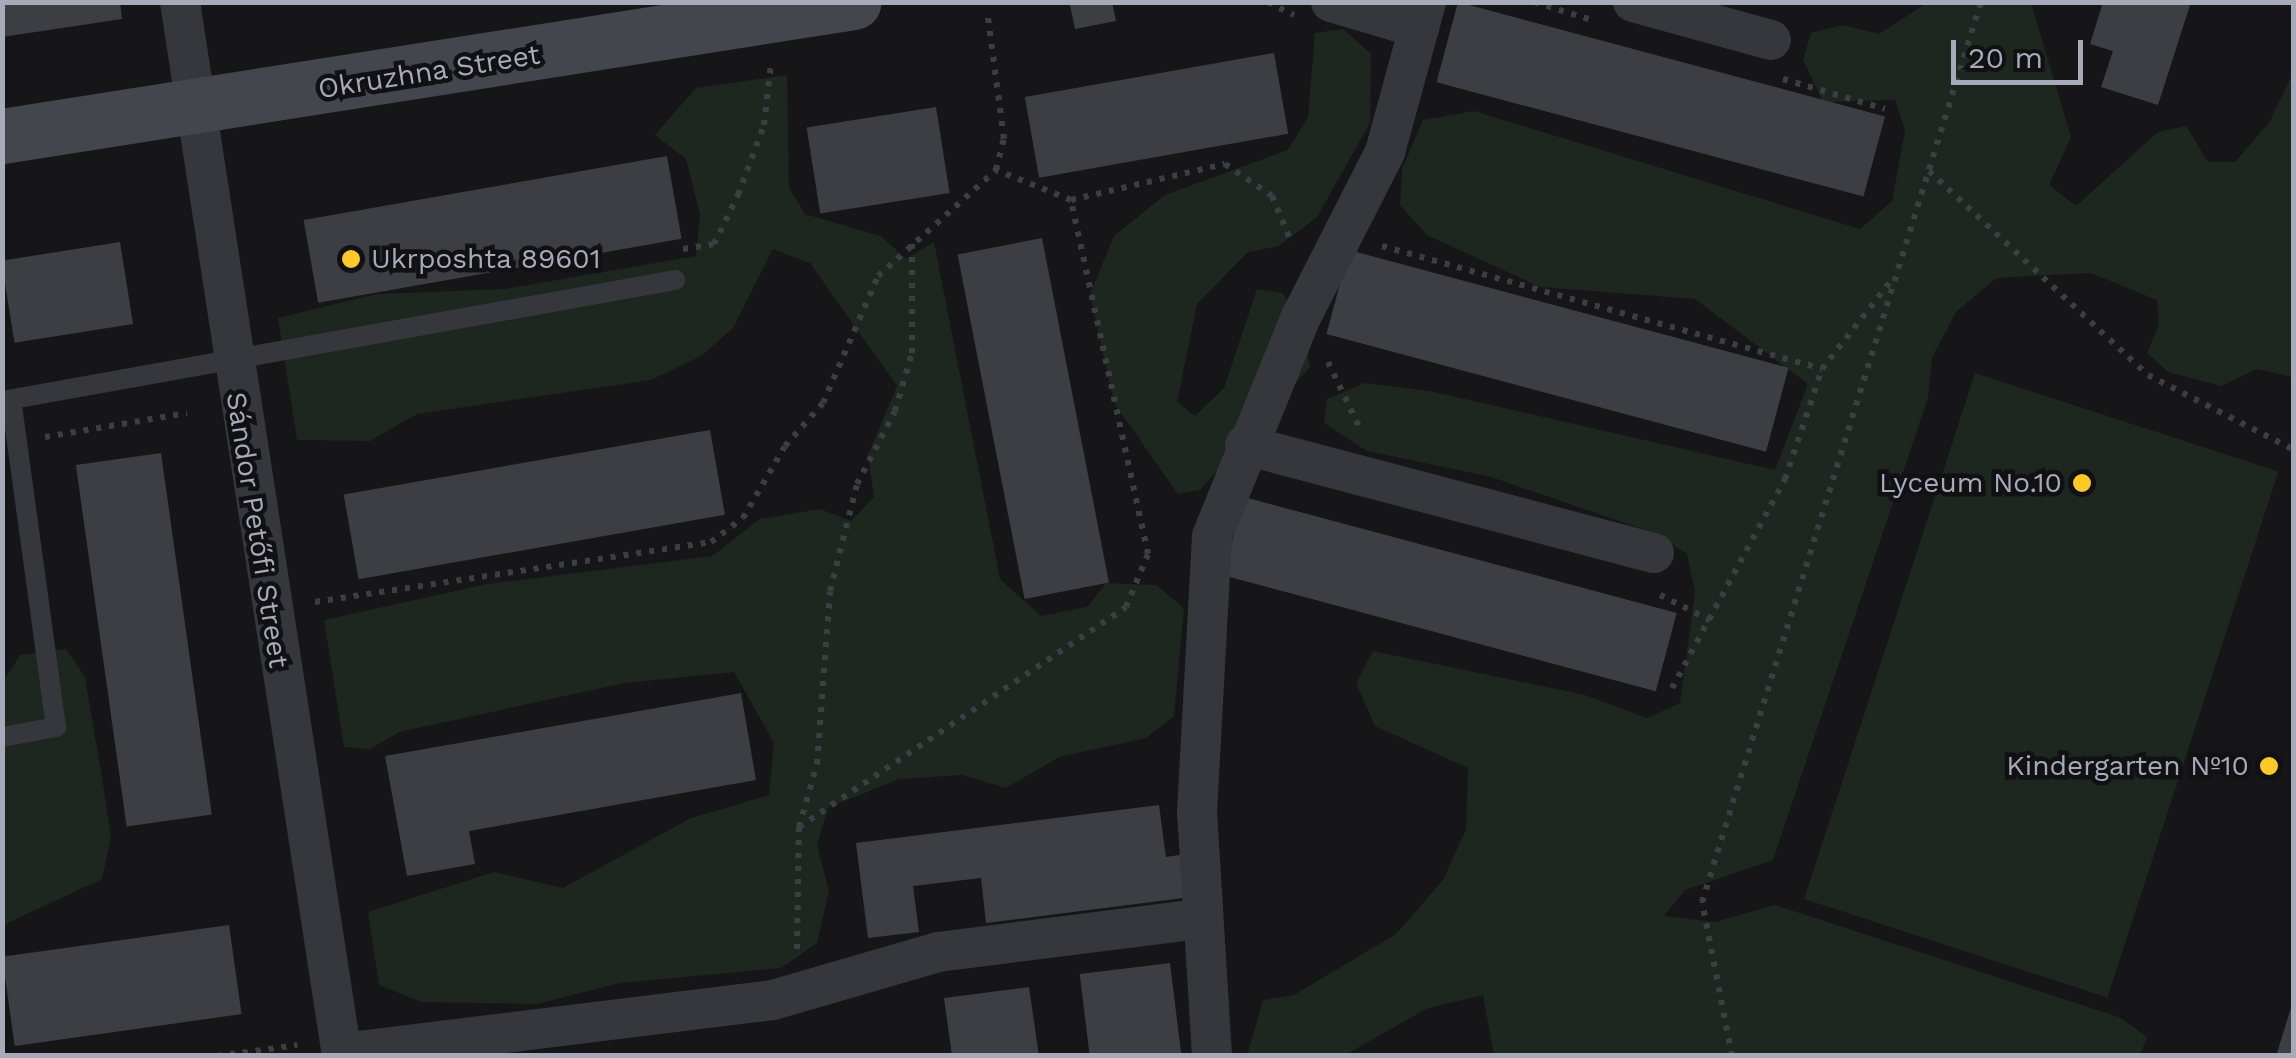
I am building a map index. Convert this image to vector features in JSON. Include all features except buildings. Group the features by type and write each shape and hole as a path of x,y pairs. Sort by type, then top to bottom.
{"street":[{"name":"Sándor Petőfi Street","path":"180,2 230,362 337,1051"},
{"name":"Okruzhna Street","path":"2,136 751,26 854,2"},
{"path":"1633,2 1771,40"},
{"path":"1212,1056 1198,919 1212,536 1245,445 1309,300 1385,152 1423,15 1318,10"},
{"path":"1245,445 1654,554"},
{"path":"337,1051 773,1000 938,952 1198,919"}],"lane":[{"path":"2,736 56,727 7,401 675,280"}],"path":[{"path":"1268,2 1318,10"},
{"path":"1732,1056 1702,902 1981,2"},
{"path":"302,604 711,542 743,518 785,446 824,403 878,276 912,239 996,170 1004,140 988,17"},
{"path":"714,244 764,126 751,26"},
{"path":"996,170 1071,200 1225,164 1272,196 1332,373 1396,485"},
{"path":"1929,171 2148,375 2294,450"},
{"path":"800,827 1126,607 1148,554 1071,200"},
{"path":"1383,226 1378,245 1822,369"},
{"path":"798,958 800,827 818,764 842,540 912,353 912,239"},
{"path":"1672,688 1812,422 1822,369 1897,273"},
{"path":"42,457 39,438 187,413"},
{"path":"1680,600 1710,620"},
{"path":"216,1056 337,1051"}],"shaded area":[{"path":"1927,3 2031,3 2071,137 2049,185 2076,206 2158,132 2186,126 2208,162 2235,162 2270,121 2293,73 2293,377 2257,369 2221,386 2168,372 2147,353 2159,324 2157,300 2091,273 1996,278 1956,312 1932,358 1928,398 1773,860 1685,890 1664,916 1715,922 1775,905 2119,1017 2147,1037 2140,1055 1494,1055 1483,995 1428,1008 1345,1055 1247,1056 1263,1000 1294,995 1396,934 1443,880 1466,829 1468,768 1375,726 1356,683 1373,651 1585,695 1647,718 1680,703 1695,591 1687,554 1654,533 1491,477 1367,451 1324,423 1327,399 1365,383 1430,391 1775,470 1808,384 1695,299 1540,287 1427,235 1400,205 1402,169 1423,120 1474,111 1860,229 1892,201 1905,130 1895,100 1823,102 1803,60 1811,33 1842,25 1879,34"},
{"path":"1343,29 1371,54 1370,123 1317,217 1279,246 1248,252 1197,304 1177,402 1195,416 1224,388 1257,289 1282,293 1301,317 1310,367 1200,490 1178,494 1114,403 1090,294 1114,236 1165,195 1288,150 1308,117 1315,33"},
{"path":"787,75 789,188 805,214 881,236 906,259 934,242 1000,579 1041,616 1087,607 1106,583 1156,585 1184,608 1174,716 1146,738 1059,757 1006,788 962,775 899,779 828,808 817,845 829,891 817,943 781,968 620,983 537,1004 421,1002 379,985 368,912 494,872 563,888 691,818 769,795 774,743 734,672 625,683 399,732 370,749 344,747 324,620 487,584 712,556 760,519 820,509 851,521 874,497 868,455 897,386 810,263 773,249 733,328 701,356 651,380 417,414 370,441 297,440 278,318 377,294 505,289 696,256 700,215 686,159 655,135 696,88"},
{"path":"1975,373 2278,472 2108,998 1804,899"},
{"path":"66,649 85,677 103,784 111,837 102,879 3,925 2,684 20,655"}],"place":[{"name":"Ukrposhta 89601","path":"351,259"},
{"name":"Lyceum No.10","path":"2082,483"},
{"name":"Kindergarten №10","path":"2269,766"}]}
